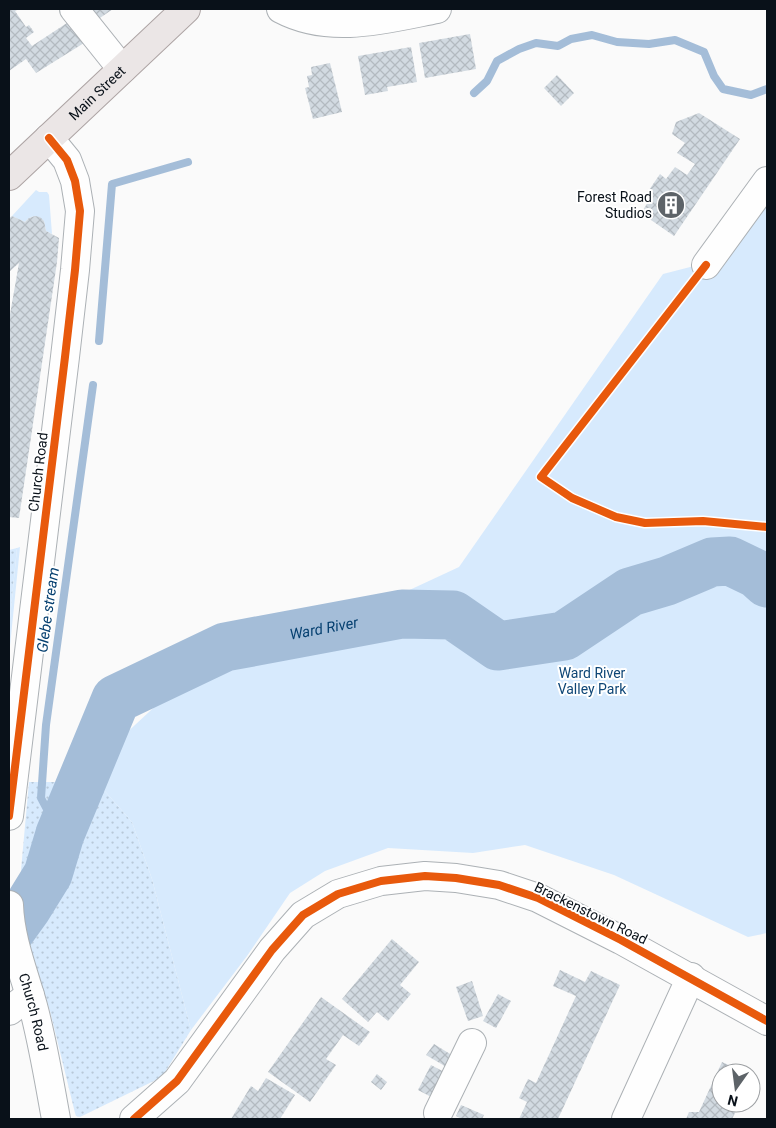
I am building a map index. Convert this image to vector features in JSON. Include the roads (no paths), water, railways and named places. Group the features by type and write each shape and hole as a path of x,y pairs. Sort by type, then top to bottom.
{"main road":[{"name":"Main Street","path":"9,176 186,9"}],"street":[{"path":"74,9 122,69"},
{"path":"281,9 297,17 320,22 355,23 437,9"},
{"name":"Church Road","path":"9,816 13,740 67,338 80,211 75,181 67,160 49,138"},
{"path":"706,266 767,181"},
{"name":"Brackenstown Road","path":"134,1119 177,1081 272,950 303,915 338,894 381,881 425,876 456,878 499,885 538,898 690,977 767,1021"},
{"name":"Church Road","path":"9,905 9,913 19,957 19,1003 41,1038 56,1119"},
{"path":"626,1119 690,977"},
{"path":"441,1117 472,1042"}],"waterway":[{"name":"Glebe stream","path":"474,93 487,81 497,61 519,49 536,43 558,46 571,39 592,35 617,42 649,44 675,40 704,52 714,76 723,89 751,95 767,89"},
{"name":"Glebe stream","path":"99,341 112,184 188,162"},
{"name":"Glebe stream","path":"60,834 41,798 46,725 93,385"},
{"name":"Ward River","path":"9,933 48,874 60,834 116,699 225,647 402,614 453,615 498,646 564,636 630,592 667,581 712,562 730,561 757,574 767,583"}],"place":[{"name":"Forest Road Studios","path":"671,205"}],"park label":[{"name":"Ward River Valley Park","path":"592,682"}]}
